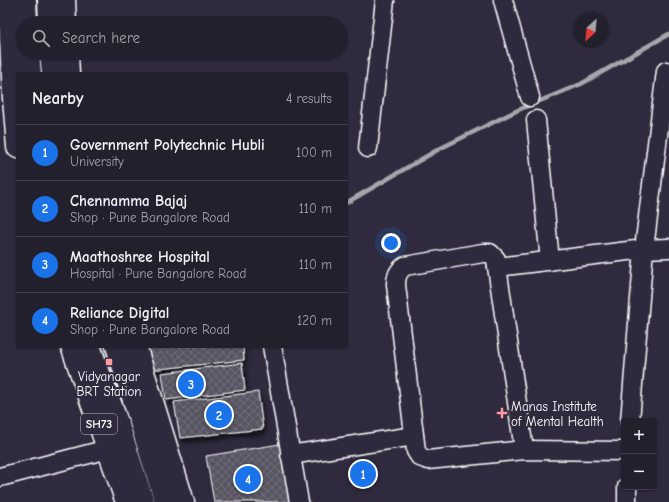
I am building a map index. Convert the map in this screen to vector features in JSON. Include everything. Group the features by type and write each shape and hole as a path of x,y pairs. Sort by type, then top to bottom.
{"main road":[{"path":"9,0 16,122"},
{"path":"64,0 65,16"},
{"path":"67,60 68,72"},
{"name":"SH73","path":"73,348 127,502"},
{"path":"136,348 183,502"}],"street":[{"path":"27,0 28,16"},
{"path":"47,0 48,16"},
{"path":"368,148 385,0"},
{"path":"502,0 530,98"},
{"path":"31,60 32,72"},
{"path":"49,60 50,72"},
{"path":"630,418 644,248 666,71"},
{"path":"536,120 550,261"},
{"path":"497,268 644,248 669,248"},
{"path":"524,450 496,259 490,253 483,253 405,266 400,270 396,277 396,285 416,452 420,457 428,460 524,450 621,451"},
{"path":"92,348 119,422 145,502"},
{"path":"116,348 164,502"},
{"path":"272,348 299,502"},
{"path":"290,455 414,436"},
{"path":"0,477 108,449"},
{"path":"627,490 627,502"}],"building":[{"name":"Vidyanagar BRT Station","path":"96,348 112,348 123,378 108,383"},
{"path":"144,348 243,348 244,360 150,370"},
{"path":"242,363 245,390 166,400 162,373"},
{"path":"258,392 263,429 180,438 174,402"},
{"path":"280,444 291,502 214,502 206,456"}],"waterway":[{"path":"348,202 439,149 518,110 581,84 669,34"}],"place":[{"name":"Vidyanagar BRT Station","path":"109,362"},
{"name":"Maathoshree Hospital","path":"191,384"},
{"name":"Manas Institute of Mental Health","path":"502,413"},
{"name":"Chennamma Bajaj","path":"219,415"},
{"name":"Government Polytechnic Hubli","path":"363,474"},
{"name":"Reliance Digital","path":"248,479"}]}
